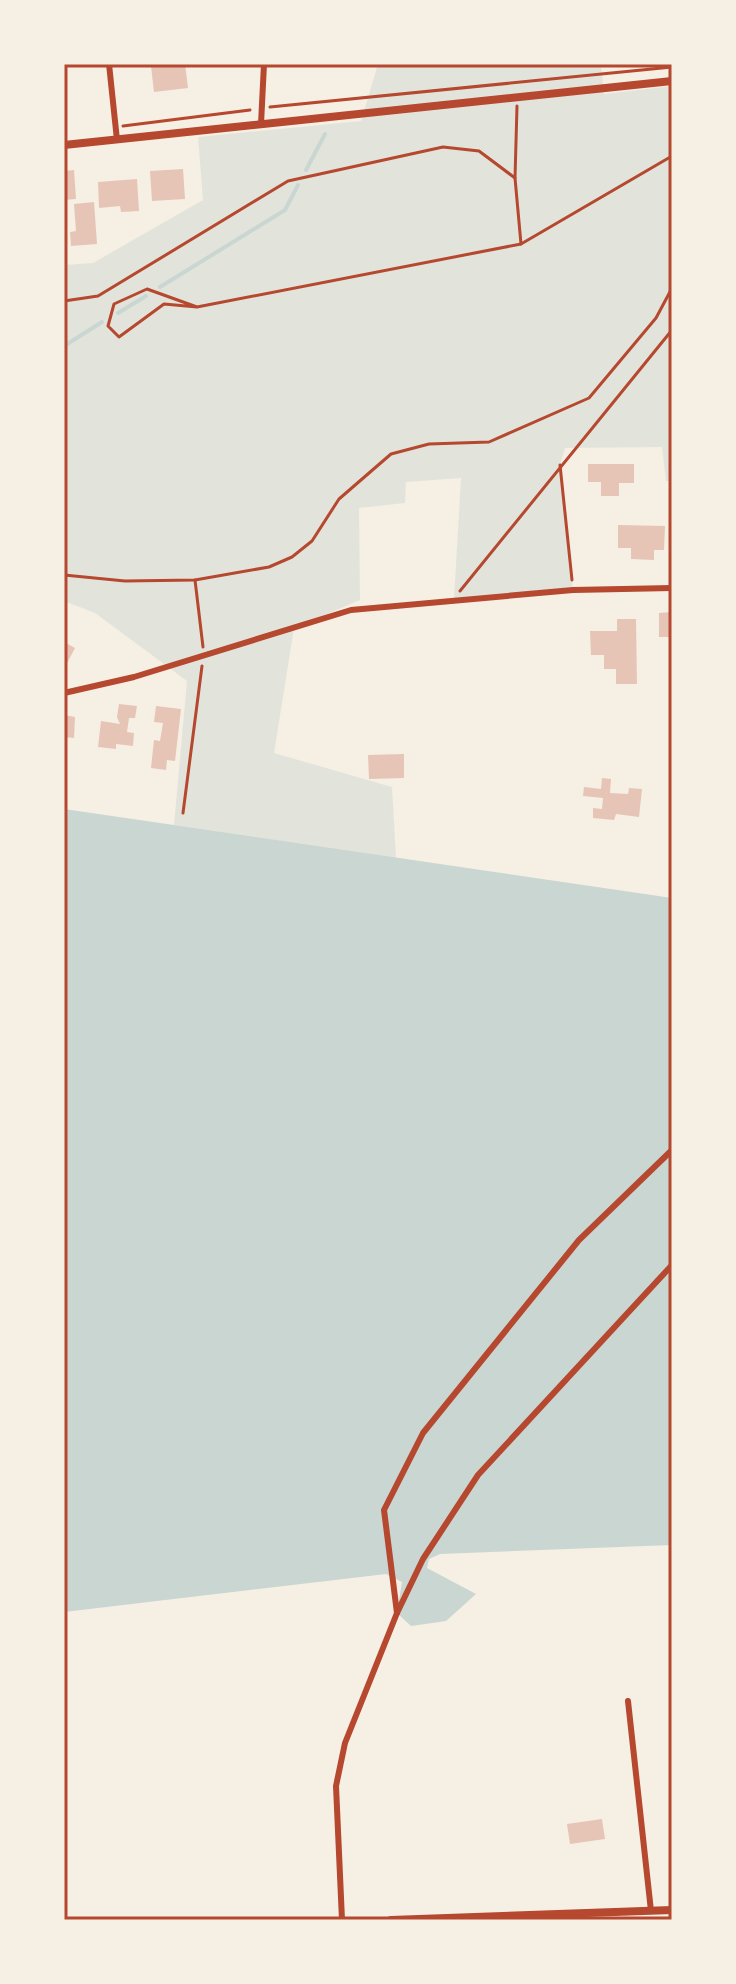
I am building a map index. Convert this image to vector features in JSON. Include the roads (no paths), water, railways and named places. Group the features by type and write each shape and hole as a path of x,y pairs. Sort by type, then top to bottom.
{"street":[{"path":"109,64 117,140"},
{"path":"261,124 264,64"},
{"path":"64,145 672,81"},
{"path":"64,693 351,610 573,590 672,588"},
{"path":"397,1613 384,1510 423,1433 579,1240 672,1150"},
{"path":"342,1920 336,1786 345,1743 397,1613 423,1559 478,1475 672,1265"},
{"path":"628,1701 651,1911"},
{"path":"391,1920 528,1918 672,1910"}],"waterway":[{"path":"306,170 325,134"},
{"path":"160,287 285,210 298,185"},
{"path":"118,313 146,296"},
{"path":"64,346 102,322"}]}
